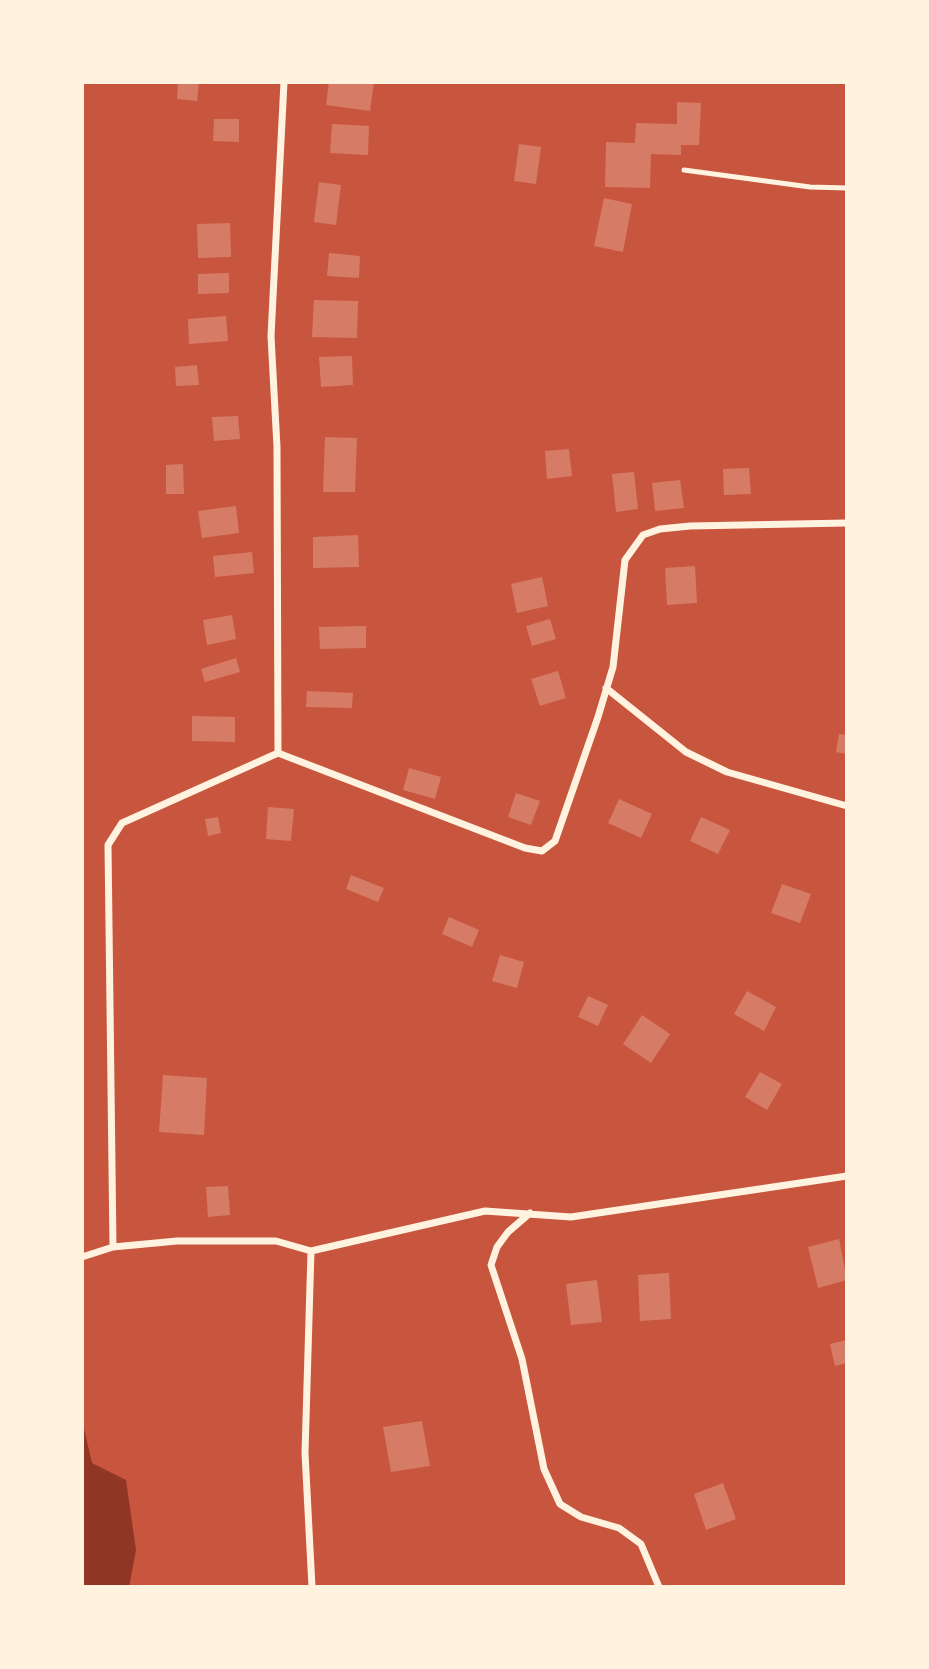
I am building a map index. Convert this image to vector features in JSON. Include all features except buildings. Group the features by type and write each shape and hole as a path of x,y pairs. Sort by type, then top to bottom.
{"street":[{"path":"278,753 277,447 271,336 284,82"},
{"path":"113,1247 108,845 122,823 278,753 525,848 542,851 555,841 613,667 625,560 643,535 660,529 690,526 847,523"},
{"path":"606,688 686,751 727,772 847,806"},
{"path":"82,1257 113,1247 177,1241 276,1241 311,1251 485,1211 571,1217 847,1176"},
{"path":"530,1213 508,1232 496,1247 491,1265 522,1359 549,1484 560,1504 580,1517 619,1528 641,1544 659,1587"},
{"path":"311,1251 305,1453 312,1587"}],"lane":[{"path":"684,170 810,187 847,188"}],"shaded area":[{"path":"82,1420 92,1463 126,1480 136,1550 129,1587 82,1587"}]}
